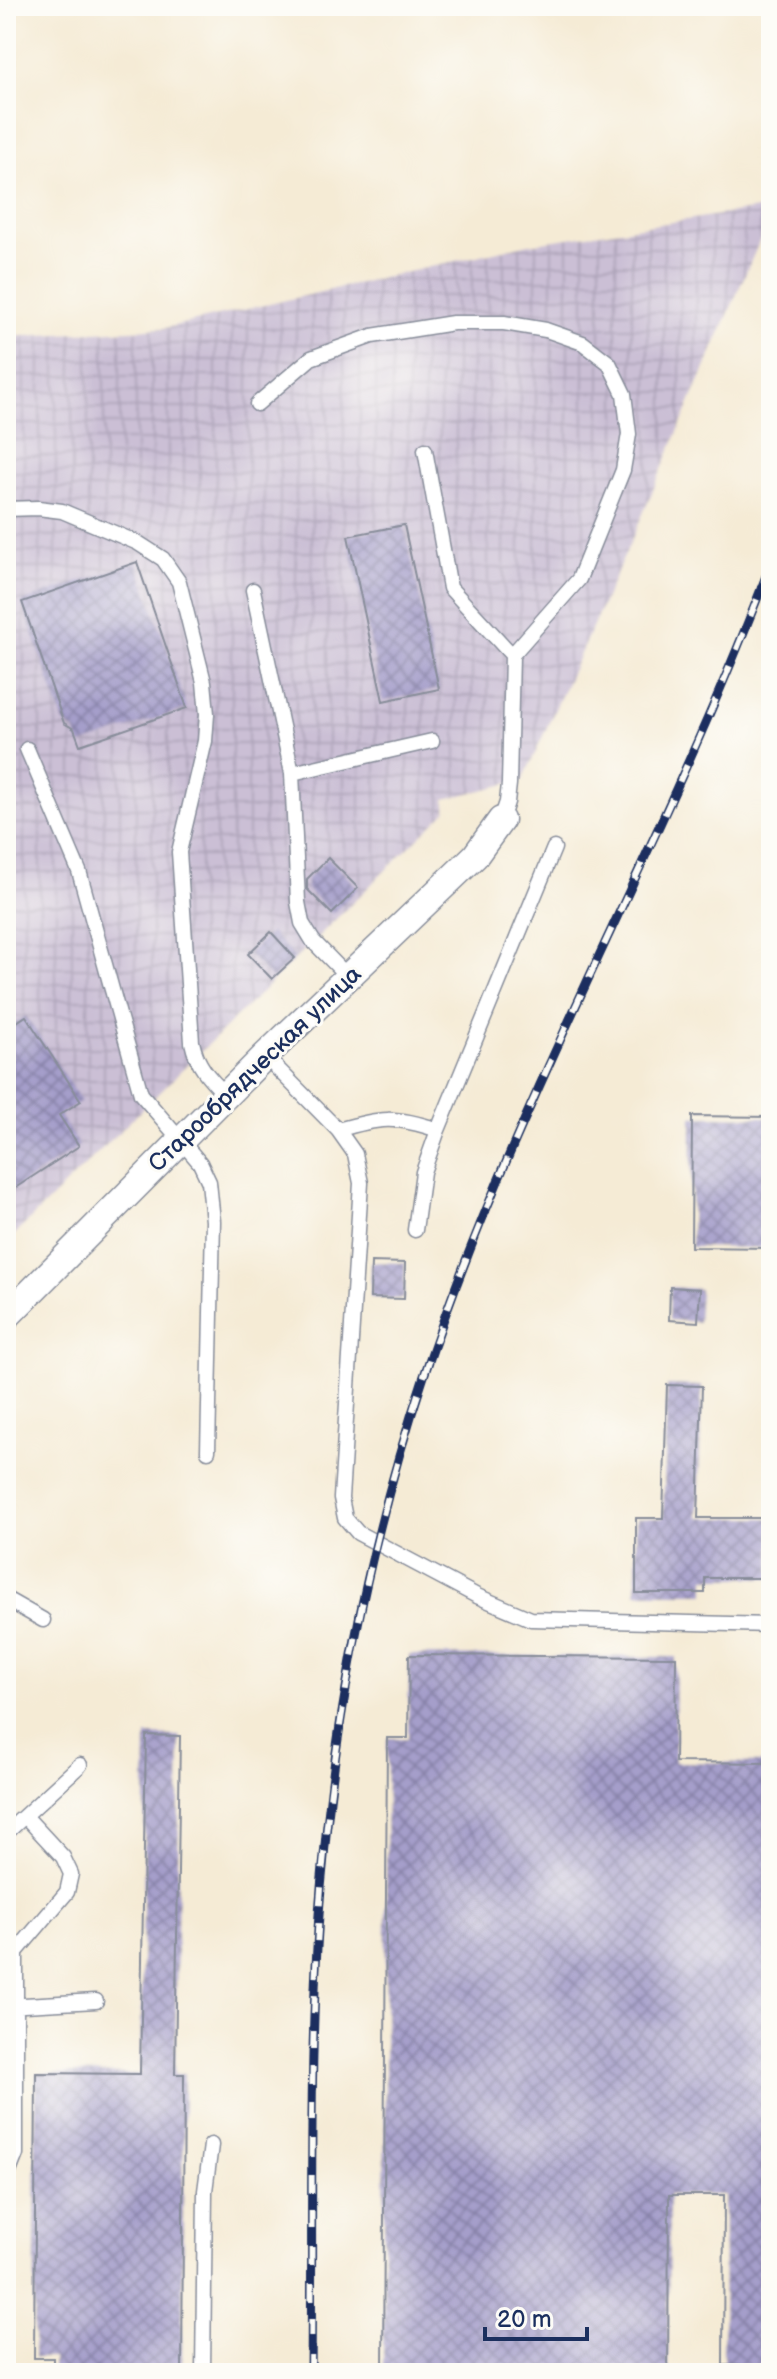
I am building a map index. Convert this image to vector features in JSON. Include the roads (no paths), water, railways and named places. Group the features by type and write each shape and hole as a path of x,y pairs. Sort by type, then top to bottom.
{"street":[{"name":"Старообрядческая улица","path":"6,1317 265,1056 475,856 501,820"}],"lane":[{"path":"257,404 311,358 372,336 453,323 504,323 546,330 583,343 609,363 624,394 629,434 623,470 579,579 512,655 509,784 501,820"},
{"path":"425,450 450,588 512,655"},
{"path":"6,509 62,511 138,543 163,559 179,582 204,682 207,714 205,741 179,852 192,1042 202,1072 226,1095"},
{"path":"253,590 292,773 298,902 302,923 313,941 348,977"},
{"path":"292,773 432,741"},
{"path":"27,749 79,871 141,1094 200,1163 209,1182 213,1201 208,1451"},
{"path":"415,1230 423,1172 438,1130 554,848"},
{"path":"265,1056 338,1130 355,1154 361,1183 341,1498 345,1518 358,1533 432,1574 531,1619 771,1625"},
{"path":"338,1130 372,1119 407,1120 438,1130"},
{"path":"6,1599 43,1620"},
{"path":"6,1833 80,1765"},
{"path":"6,2179 16,2154 11,2006 16,1952 67,1892 71,1874 63,1857 25,1816"},
{"path":"11,2006 96,2001"},
{"path":"203,2373 205,2191 211,2145"}],"railway":[{"path":"311,2373 313,2070 321,1888 345,1693 387,1501 424,1376 461,1272 547,1068 686,767 771,563"}]}
